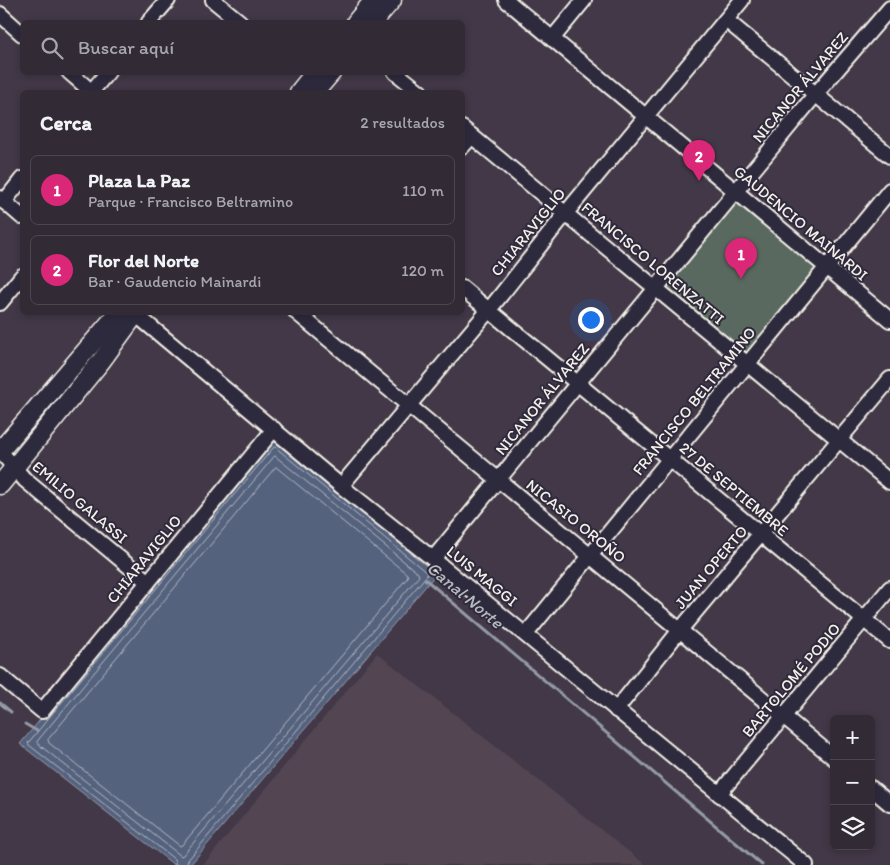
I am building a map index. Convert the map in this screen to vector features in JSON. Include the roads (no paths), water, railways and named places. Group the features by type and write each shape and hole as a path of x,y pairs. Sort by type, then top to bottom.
{"main road":[{"path":"358,20 374,0"},
{"path":"375,20 392,0"},
{"path":"309,83 326,75"},
{"path":"0,451 129,315"},
{"path":"0,485 102,360 130,315"}],"street":[{"path":"151,20 168,0"},
{"path":"213,0 238,20"},
{"name":"GAUDENCIO MAINARDI","path":"506,0 890,320"},
{"path":"552,39 584,0"},
{"name":"CHIARAVIGLIO","path":"341,486 489,310 566,213 742,0"},
{"name":"NICANOR ÁLVAREZ","path":"433,559 815,95 890,8"},
{"path":"0,14 20,32"},
{"path":"726,20 890,156"},
{"path":"72,75 90,90"},
{"path":"94,90 106,75"},
{"path":"399,75 418,90"},
{"name":"FRANCISCO LORENZATTI","path":"467,132 890,482"},
{"path":"20,181 2,200 20,215"},
{"name":"FRANCISCO BELTRAMINO","path":"526,634 890,190"},
{"path":"0,303 20,278"},
{"name":"27 DE SEPTIEMBRE","path":"465,290 890,641"},
{"name":"LUIS MAGGI","path":"133,315 341,486 526,634 806,865"},
{"name":"NICASIO OROÑO","path":"300,315 830,755"},
{"name":"JUAN OPERTO","path":"616,710 680,630 890,379"},
{"name":"CHIARAVIGLIO","path":"0,676 42,711 274,429"},
{"name":"EMILIO GALASSI","path":"0,451 25,480 148,582"},
{"name":"BARTOLOMÉ PODIO","path":"719,794 890,588"},
{"path":"875,791 890,804"}],"water":[{"path":"274,439 436,574 190,865 174,865 20,744"}],"waterway":[{"name":"Canal Norte","path":"425,579 762,865"},
{"name":"Canal Norte","path":"0,703 11,712"},
{"name":"Canal Norte","path":"25,724 37,731"}],"place":[{"name":"Flor del Norte","path":"699,181"},
{"name":"Plaza La Paz","path":"741,279"}]}
